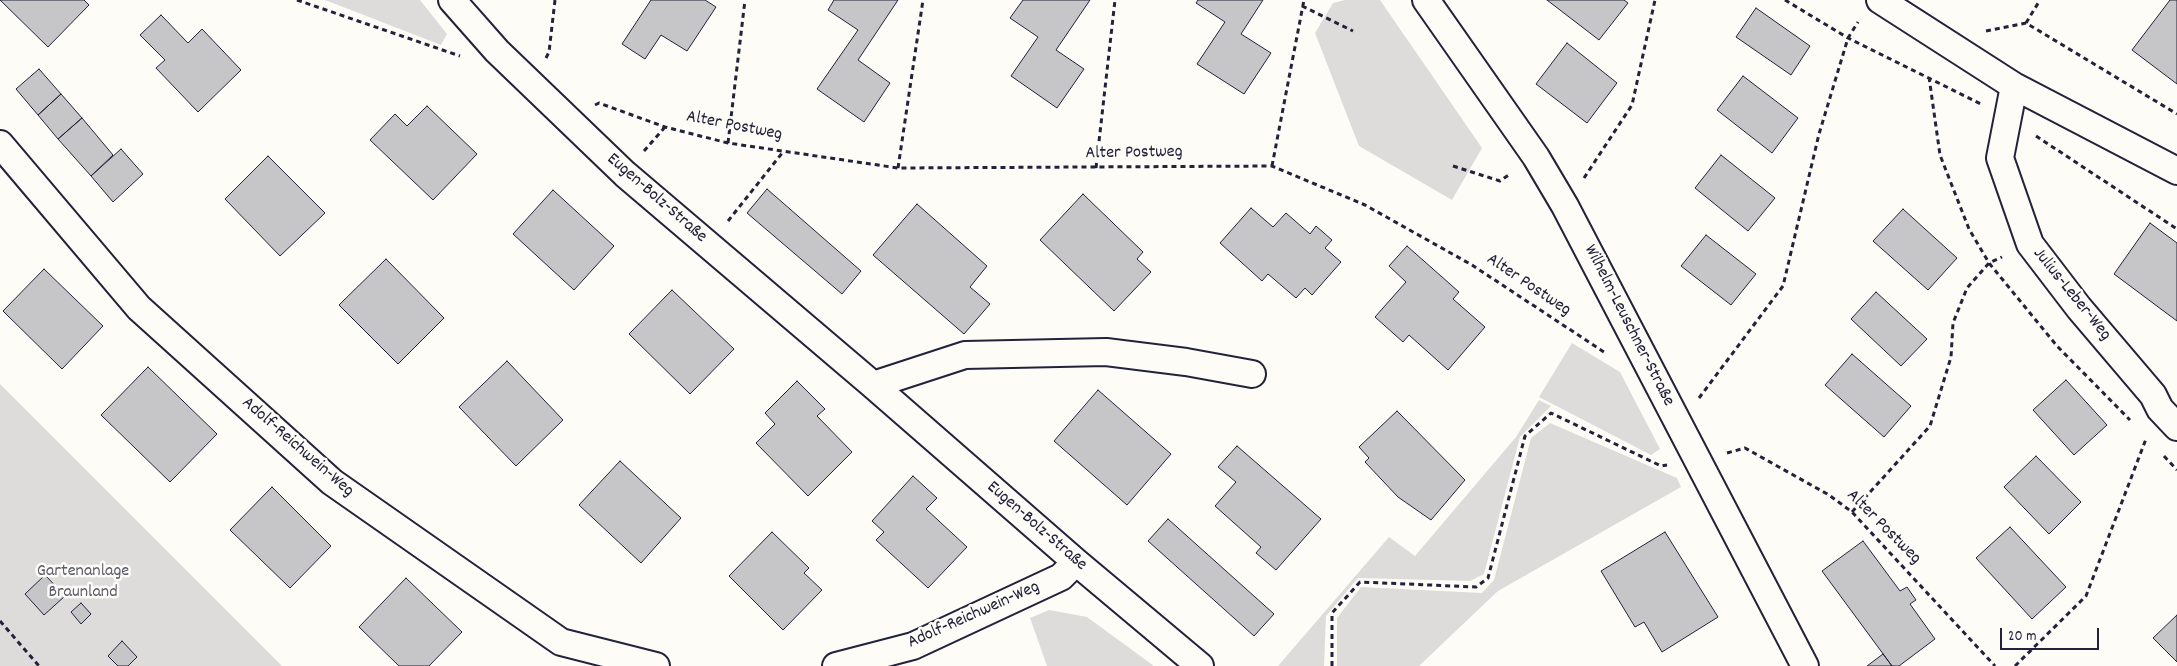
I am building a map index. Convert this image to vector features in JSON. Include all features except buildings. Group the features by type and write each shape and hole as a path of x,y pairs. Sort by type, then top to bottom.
{"street":[{"name":"Eugen-Bolz-Straße","path":"452,0 497,51 625,174 873,385 1076,562 1200,666"},
{"name":"Wilhelm-Leuschner-Straße","path":"1426,0 1536,157 1565,206 1806,666"},
{"path":"1880,0 1944,39 2014,86 2177,171"},
{"name":"Julius-Leber-Weg","path":"2014,86 2000,158 2030,244 2079,308 2153,396 2169,418"},
{"name":"Adolf-Reichwein-Weg","path":"0,144 139,308 332,482 562,642 656,666"},
{"path":"873,385 965,354 1106,352 1186,362 1252,374"},
{"name":"Adolf-Reichwein-Weg","path":"836,666 912,646 1061,577 1076,562"}],"path":[{"path":"297,0 471,60 497,51"},
{"path":"525,79 541,67 549,52 555,0"},
{"path":"728,143 745,0"},
{"path":"898,168 923,0"},
{"path":"1096,169 1115,0"},
{"path":"1272,166 1304,0"},
{"path":"1565,206 1632,105 1655,0"},
{"path":"2026,23 2040,0"},
{"path":"1302,6 1353,31"},
{"path":"1944,39 2026,23 2177,114"},
{"path":"1679,424 1783,286 1819,134 1848,38"},
{"name":"Alter Postweg","path":"570,123 599,103 665,127 728,143 898,168 1096,169 1272,166 1365,205 1472,265 1614,358"},
{"path":"709,245 784,152"},
{"path":"1453,166 1500,180 1536,157"},
{"path":"1852,512 1930,426 1951,357 1954,323 1967,288 1989,263"},
{"name":"Alter Postweg","path":"1332,666 1332,613 1360,582 1476,587 1488,578 1525,436 1551,413 1662,466 1698,461 1745,448 1829,495 1852,512 1995,666"},
{"path":"2015,666 2086,596 2146,437 2169,418"},
{"path":"0,621 39,666"}],"green space":[{"path":"325,0 420,0 447,34 441,45"},
{"path":"1345,0 1380,0 1482,148 1452,200 1359,146 1315,33 1333,3"},
{"path":"1572,343 1620,372 1660,449 1651,455 1539,397"},
{"name":"Gartenanlage Braunland","path":"0,384 282,666 0,666"},
{"path":"1539,400 1551,406 1520,437 1484,574 1470,581 1358,578 1326,616 1324,666 1278,666 1389,537 1415,556 1516,437"},
{"path":"1550,423 1677,478 1681,487 1498,591 1419,666 1337,666 1337,618 1361,587 1482,593 1494,580 1531,438"},
{"path":"1049,610 1087,617 1154,666 1047,666 1030,618"}]}
